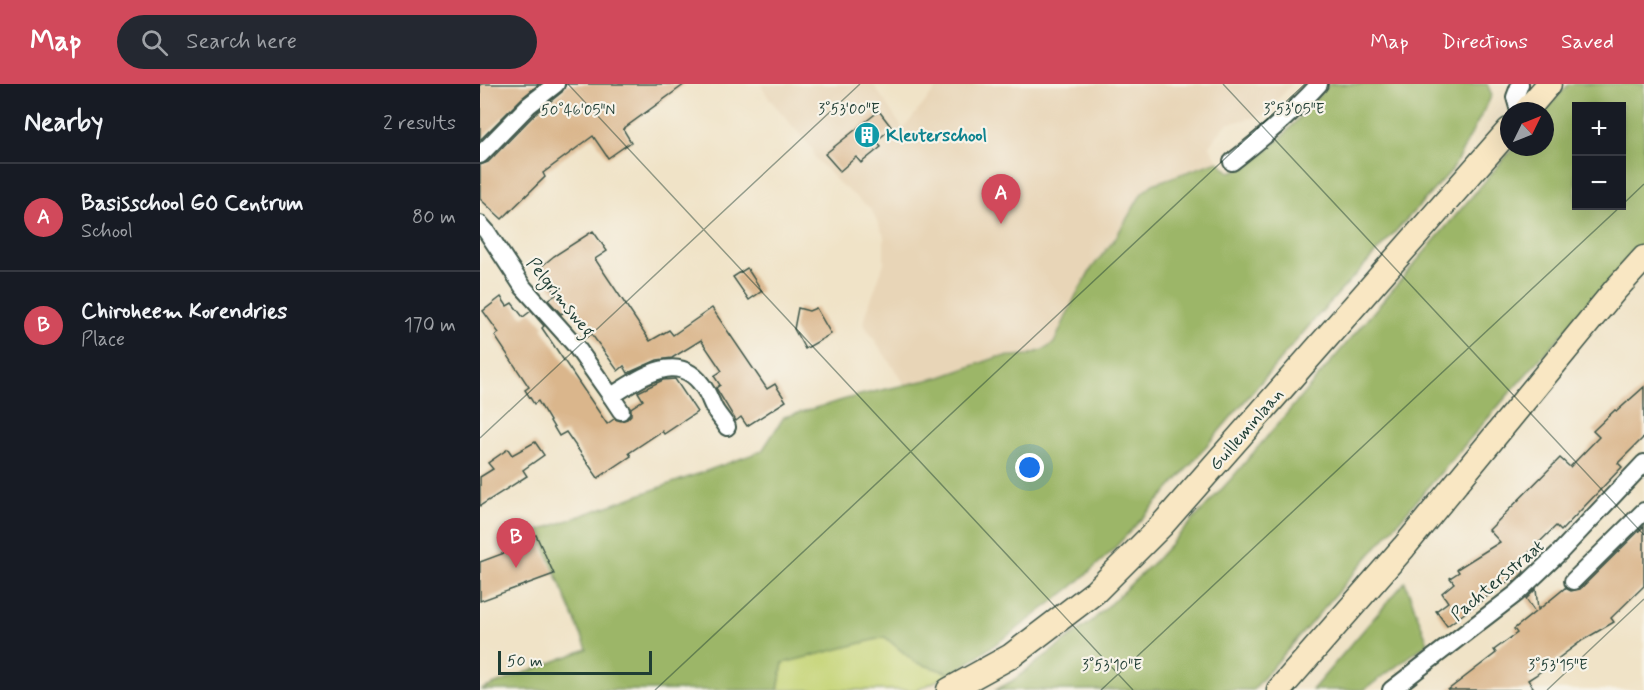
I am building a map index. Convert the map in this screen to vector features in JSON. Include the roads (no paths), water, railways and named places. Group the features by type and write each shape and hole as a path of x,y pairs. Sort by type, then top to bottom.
{"main road":[{"path":"1534,102 1549,84"},
{"name":"Guilleminlaan","path":"949,690 1011,656 1095,592 1161,526 1500,140"},
{"path":"1279,690 1396,555 1644,258"}],"street":[{"path":"480,155 529,105 556,84"},
{"path":"1232,162 1304,101 1319,84"},
{"path":"1516,102 1515,97 1520,84"},
{"name":"Pelgrimsweg","path":"480,224 524,287 575,345 621,411"},
{"path":"611,396 656,370 677,367 689,371 699,380 727,427"},
{"path":"704,423 714,408"},
{"name":"Pachtersstraat","path":"1391,690 1517,593 1560,552 1644,463"},
{"path":"1573,581 1644,511"}],"place":[{"name":"Kleuterschool","path":"867,135"},
{"name":"Basisschool GO Centrum","path":"1001,224"},
{"name":"Chiroheem Korendries","path":"516,568"}]}
